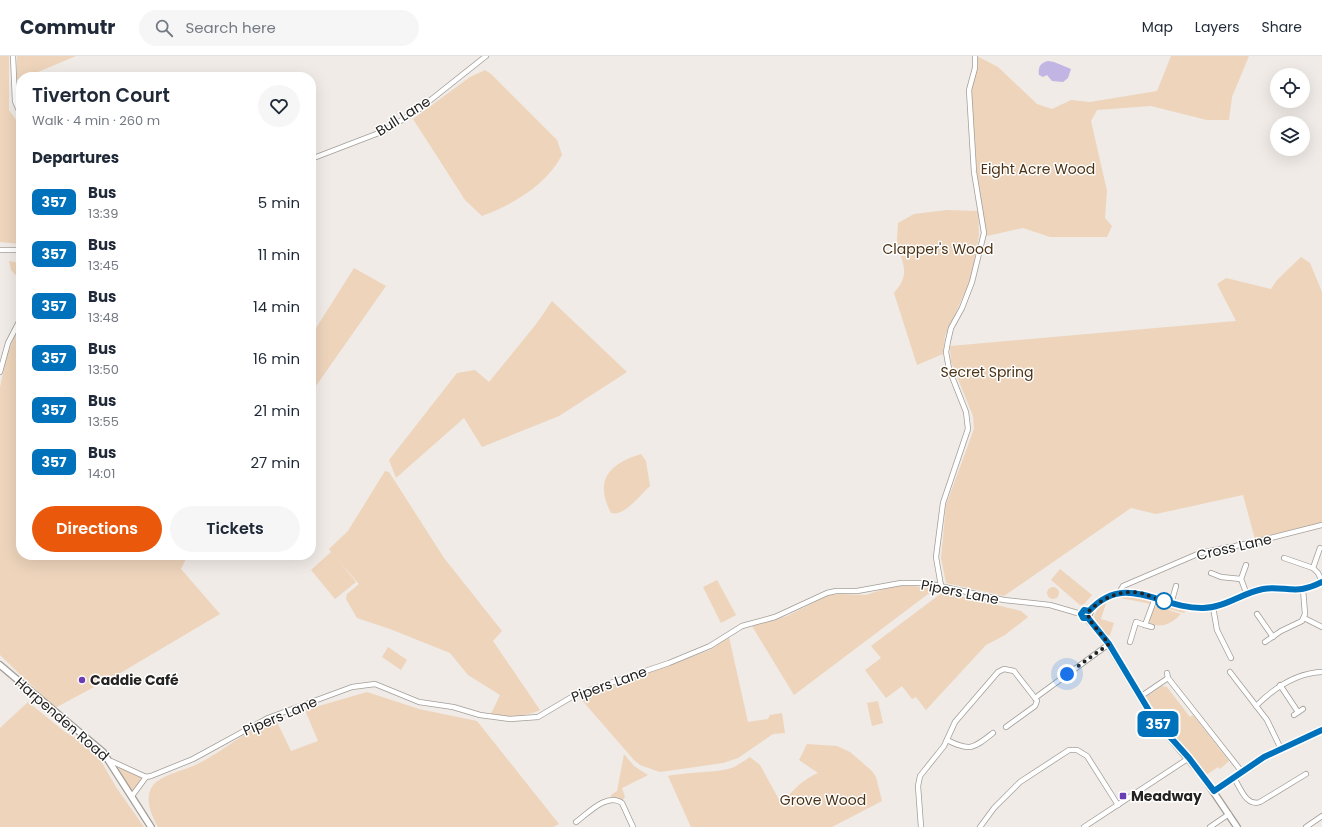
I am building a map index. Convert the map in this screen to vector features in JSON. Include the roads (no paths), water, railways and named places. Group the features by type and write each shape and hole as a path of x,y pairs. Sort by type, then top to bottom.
{"street":[{"path":"13,56 16,103"},
{"name":"Bull Lane","path":"316,157 384,130 418,110 486,56"},
{"path":"941,586 936,557 943,504 968,429 966,412 950,369 946,352 950,328 962,308 972,282 984,233 974,172 969,90 975,56"},
{"path":"0,250 16,250"},
{"path":"0,372 8,343 16,328"},
{"name":"Cross Lane","path":"1089,611 1100,601 1119,593 1123,586 1200,553 1256,542 1322,525"},
{"path":"1313,568 1320,548"},
{"path":"1119,593 1139,593 1171,604 1197,608 1213,607 1261,589 1274,587 1304,589 1322,581 1318,573 1313,568 1284,558"},
{"path":"1246,565 1241,579 1247,594"},
{"path":"1211,573 1221,577 1241,579"},
{"name":"Pipers Lane","path":"146,777 164,772 193,759 268,718 352,687 375,684 419,702 453,707 487,716 510,720 538,717 575,695 669,663 710,646 742,626 775,617 827,593 836,591 857,591 901,583 926,583 1004,600 1050,605 1081,614"},
{"path":"1171,604 1176,586"},
{"path":"1265,642 1302,621 1304,618 1304,589"},
{"path":"1145,625 1155,598"},
{"path":"1213,607 1218,630 1231,658"},
{"path":"1088,618 1090,615 1089,611 1084,610 1081,614 1083,618 1088,618 1109,644 1154,719 1189,758 1214,791 1237,827"},
{"path":"1257,614 1273,637"},
{"path":"1304,618 1322,627"},
{"path":"1130,642 1136,622 1152,627"},
{"path":"1034,698 1109,644"},
{"name":"Harpenden Road","path":"0,665 104,752 111,760 151,827"},
{"path":"921,827 918,780 923,770 947,740 955,722 1001,670 1008,669 1014,671 1037,702 1036,706 1006,727"},
{"path":"1230,672 1267,720 1281,749"},
{"path":"1256,706 1280,685 1310,673 1322,672"},
{"path":"1140,697 1167,676 1242,772"},
{"path":"1280,685 1296,713 1303,709"},
{"path":"1214,791 1264,757 1322,730"},
{"path":"947,740 962,747 971,748 992,733"},
{"path":"980,827 994,808 1020,782 1069,750 1077,750 1087,756 1118,805"},
{"path":"1084,827 1189,758"},
{"path":"111,760 146,777 132,796"},
{"path":"1234,778 1248,800 1254,803 1260,802 1306,774"},
{"path":"576,822 606,800 613,799 622,803 633,827"},
{"path":"1210,827 1229,814"},
{"path":"1306,827 1322,816"}],"place":[{"name":"Caddie Café","path":"82,680"},
{"name":"Meadway","path":"1123,796"}],"park label":[{"name":"Eight Acre Wood","path":"1038,169"},
{"name":"Clapper's Wood","path":"938,249"},
{"name":"Secret Spring","path":"987,372"},
{"name":"Grove Wood","path":"823,800"}]}
